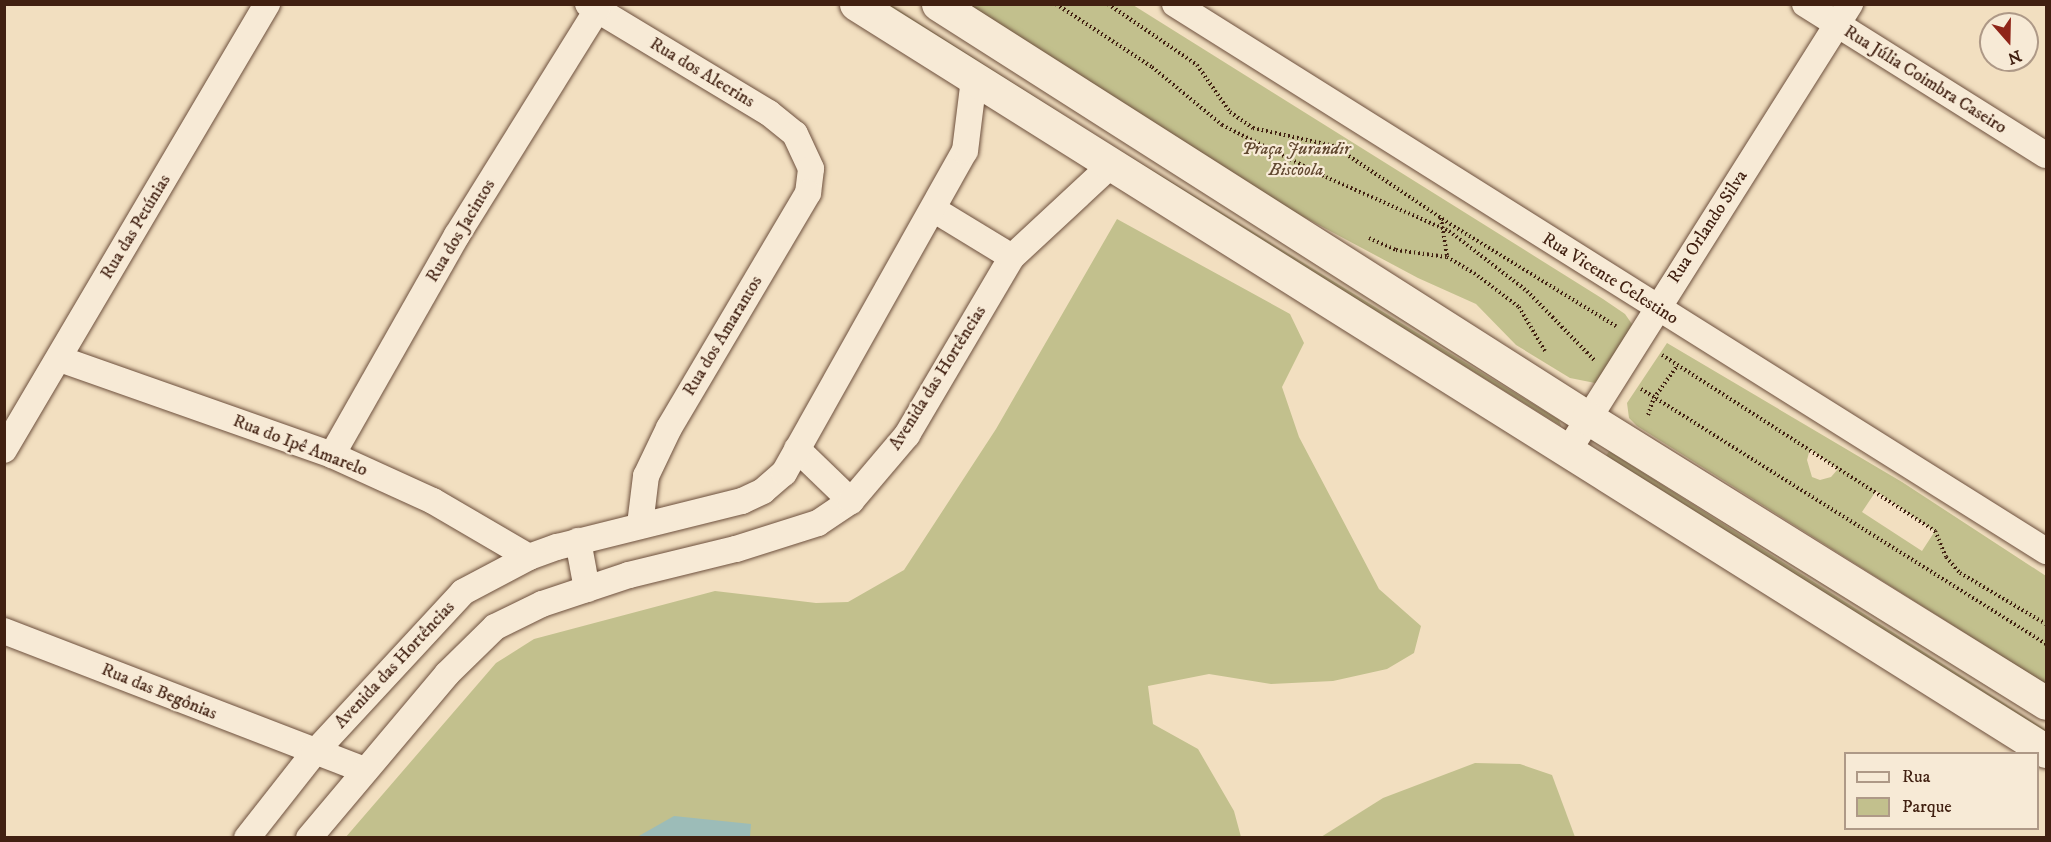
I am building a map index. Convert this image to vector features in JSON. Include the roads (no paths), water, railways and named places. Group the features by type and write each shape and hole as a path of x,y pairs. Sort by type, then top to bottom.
{"main road":[{"path":"856,4 1110,166 2046,751"},
{"path":"938,4 1588,418 2046,703"}],"street":[{"name":"Rua das Petúnias","path":"4,450 60,359 267,4"},
{"name":"Rua Vicente Celestino","path":"1175,4 1655,308 2046,551"},
{"name":"Rua Júlia Coimbra Caseiro","path":"1804,4 1843,15 2046,155"},
{"name":"Rua dos Alecrins","path":"592,7 769,113 795,134 806,152"},
{"name":"Rua dos Jacintos","path":"332,455 457,235 592,7"},
{"name":"Rua Orlando Silva","path":"1568,451 1655,308 1843,15"},
{"name":"Avenida das Hortências","path":"247,837 314,753 454,600 529,557 578,541 724,506 763,491 784,473 965,151 974,79"},
{"name":"Rua dos Amarantos","path":"640,525 646,476 669,428 808,193 811,169 806,152"},
{"name":"Avenida das Hortências","path":"309,837 478,641 513,617 587,590 818,523 851,501 907,435 1012,257 1110,166"},
{"path":"933,209 1012,257"},
{"name":"Rua do Ipê Amarelo","path":"60,359 332,455 433,501 529,557"},
{"path":"797,449 851,501"},
{"path":"578,541 587,590"},
{"name":"Rua das Begônias","path":"4,631 314,753"},
{"path":"314,753 365,770"}],"water":[{"path":"674,816 751,824 750,837 637,837"}],"park label":[{"name":"Praça Jurandir Biscoola","path":"1296,160"}]}
